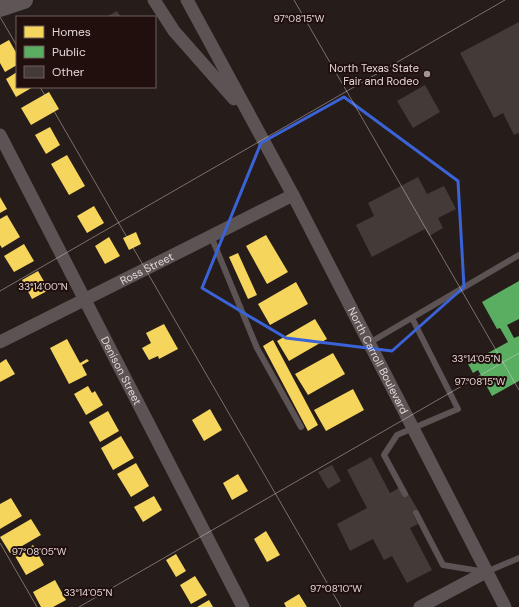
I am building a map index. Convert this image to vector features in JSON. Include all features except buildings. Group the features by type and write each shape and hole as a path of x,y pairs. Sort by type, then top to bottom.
{"street":[{"path":"0,8 24,0"},
{"name":"North Carroll Boulevard","path":"154,0 174,31 248,115"},
{"name":"North Carroll Boulevard","path":"187,0 292,195 414,428 505,607"},
{"name":"Denison Street","path":"0,135 243,607"},
{"name":"Ross Street","path":"0,342 292,195"},
{"path":"420,607 486,572"}],"lane":[{"path":"210,236 257,348 301,427"},
{"path":"369,343 519,256"},
{"path":"405,494 384,455 397,435 458,409 412,318"},
{"path":"416,513 444,565 486,572 519,558"}],"highlighted area":[{"path":"344,97 458,181 464,287 392,351 286,338 202,288 261,143"}],"place":[{"name":"North Texas State Fair and Rodeo","path":"427,74"}]}
